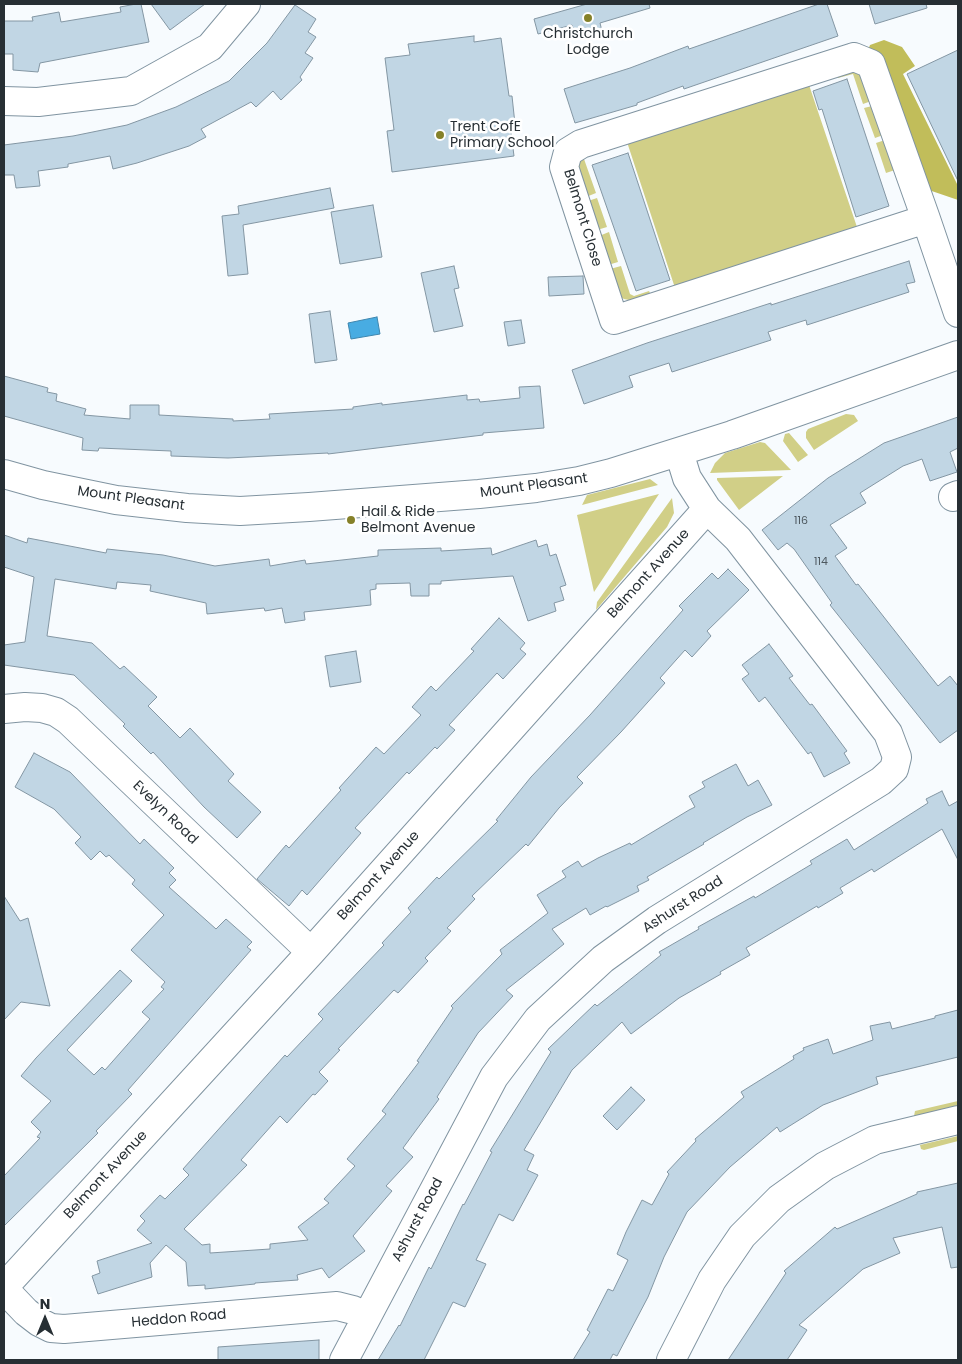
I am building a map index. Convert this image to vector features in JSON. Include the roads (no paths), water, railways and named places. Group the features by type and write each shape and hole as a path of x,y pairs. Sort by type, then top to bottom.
{"street":[{"path":"4,101 38,102 130,91 210,47 246,4"},
{"name":"Belmont Close","path":"926,219 614,320 564,167 568,152 582,144 854,57 871,64 926,219 958,313"},
{"name":"Mount Pleasant","path":"4,474 43,485 116,500 186,508 240,511 339,505 536,488 587,479 679,452 958,355"},
{"path":"679,452 687,478 707,509"},
{"name":"Belmont Avenue","path":"4,1288 311,952 707,509"},
{"name":"Ashurst Road","path":"344,1360 494,1077 538,1019 603,960 657,920 881,781 894,770 897,756 888,733 738,539 707,509"},
{"name":"Evelyn Road","path":"4,710 25,707 42,708 56,712 68,720 311,952"},
{"path":"671,1360 712,1280 742,1236 779,1199 825,1166 875,1140 958,1120"},
{"name":"Heddon Road","path":"4,1288 39,1322 51,1328 330,1306 353,1310 367,1316"}],"water":[{"path":"377,317 380,334 351,339 348,323"}],"place":[{"name":"Christchurch Lodge","path":"588,18"},
{"name":"Trent CofE Primary School","path":"440,135"},
{"name":"Hail & Ride Belmont Avenue","path":"351,520"}]}
